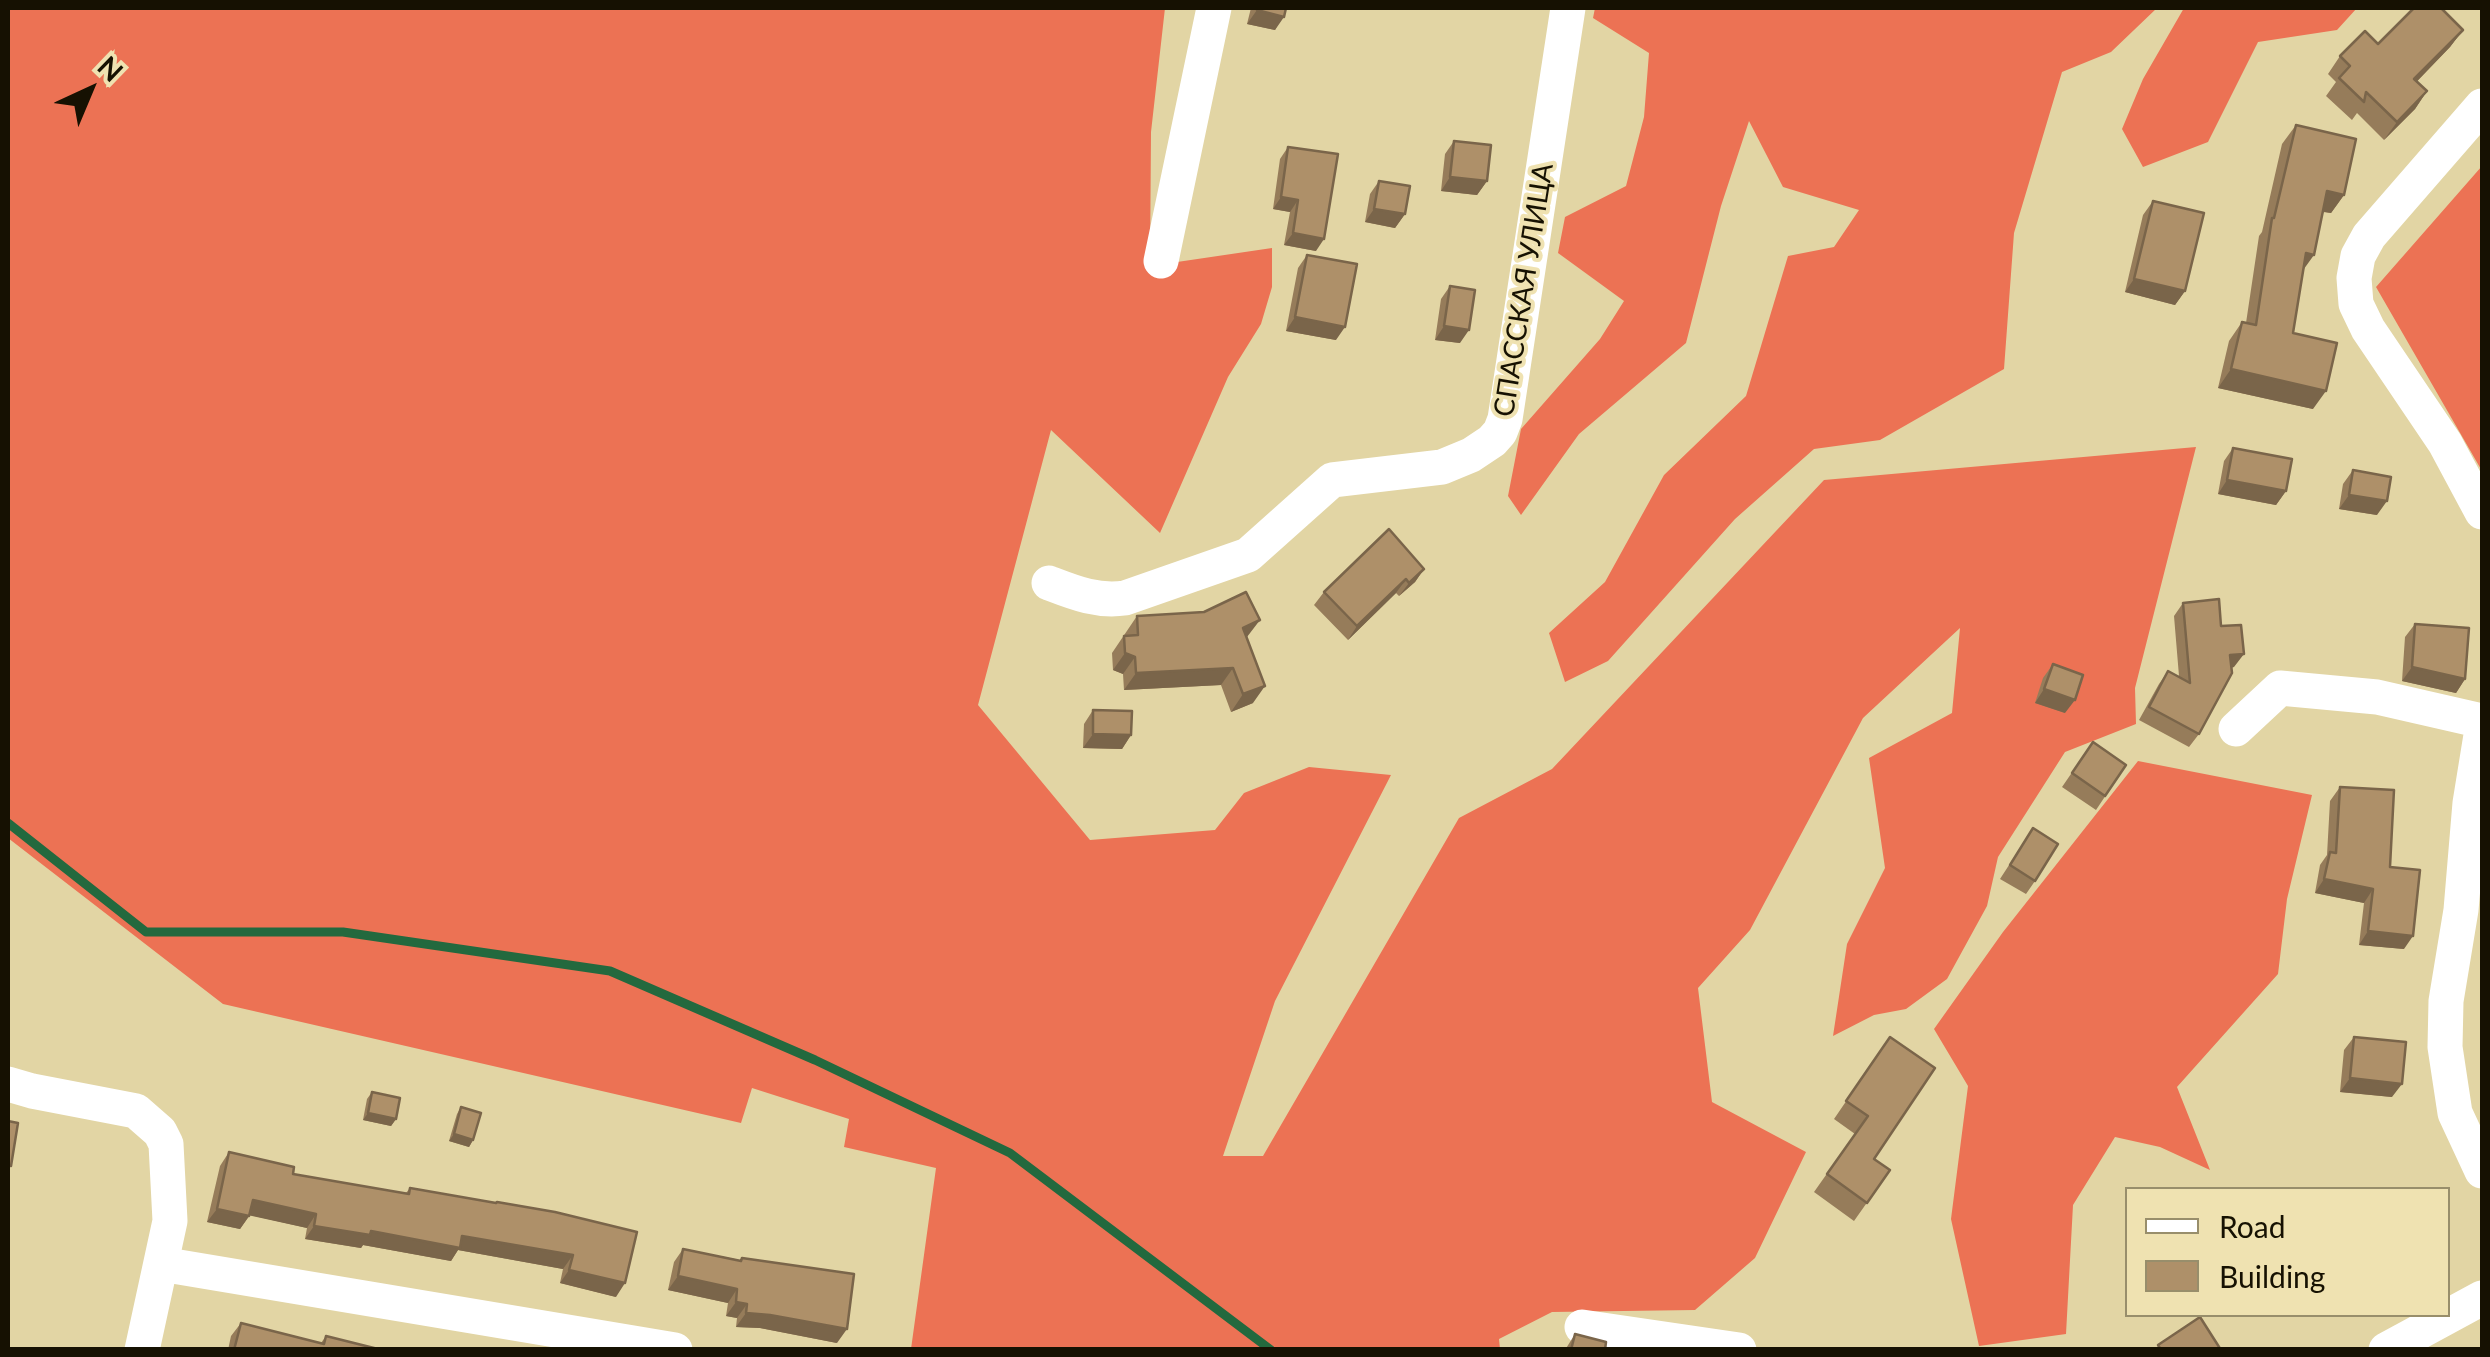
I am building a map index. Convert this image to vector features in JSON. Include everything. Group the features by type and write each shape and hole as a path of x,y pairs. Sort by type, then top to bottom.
{"street":[{"path":"1161,261 1214,8"},
{"name":"СПАССКАЯ УЛИЦА","path":"1049,583 1090,598 1125,598 1248,556 1332,480 1442,467 1492,441 1505,419 1568,8"},
{"path":"2482,106 2369,236 2358,256 2354,278 2356,304 2368,329 2445,444 2482,512"},
{"path":"2236,728 2280,688 2377,697 2482,725 2470,803 2461,910 2446,1000 2445,1047 2456,1113 2482,1171"},
{"path":"8,1084 136,1112 160,1132 166,1144 170,1222 142,1350"},
{"path":"160,1264 676,1350"},
{"path":"2450,1315 2482,1298"},
{"path":"2386,1350 2447,1317"},
{"path":"1582,1327 1739,1350"}],"shaded area":[{"path":"8,8 1165,8 1151,132 1150,266 1272,248 1272,287 1261,324 1228,377 1160,533 1051,430 978,705 1090,840 1215,830 1244,793 1309,767 1391,775 1275,1001 1223,1156 1263,1156 1459,818 1552,769 1824,480 2196,447 2135,688 2136,724 2065,752 1998,857 1987,906 1947,979 1906,1009 1874,1015 1833,1036 1847,944 1885,868 1869,758 1952,713 1960,628 1863,718 1750,930 1698,988 1712,1102 1806,1152 1755,1258 1695,1310 1552,1312 1499,1339 1500,1349 911,1349 936,1168 844,1147 849,1119 752,1088 741,1123 223,1004 8,838"},
{"path":"1595,8 2157,8 2111,52 2062,72 2014,233 2004,369 1880,440 1814,449 1735,519 1608,661 1565,682 1549,633 1605,582 1664,475 1746,396 1788,256 1834,247 1859,210 1783,187 1749,121 1721,206 1686,343 1579,434 1521,515 1508,496 1521,429 1600,339 1624,301 1558,253 1565,217 1626,186 1644,117 1649,53 1593,18"},
{"path":"2184,8 2357,8 2337,30 2258,42 2208,142 2143,167 2122,129 2143,79"},
{"path":"2482,166 2482,471 2376,287"},
{"path":"2138,761 2312,795 2287,899 2278,974 2177,1087 2210,1170 2160,1147 2115,1137 2073,1205 2066,1334 1979,1346 1951,1219 1968,1086 1934,1029 2003,932"}],"building":[{"path":"1257,8 1286,8 1284,17"},
{"path":"2414,8 2441,8 2463,30 2414,79 2427,91 2397,122 2366,92 2364,102 2339,78 2350,66 2340,56 2365,31 2378,44"},
{"path":"2296,125 2356,139 2344,195 2327,191 2314,255 2306,253 2293,333 2337,343 2326,391 2231,369 2242,322 2256,325 2272,218"},
{"path":"1454,141 1491,145 1487,181 1450,177"},
{"path":"1288,147 1338,154 1324,239 1293,233 1298,200 1281,197"},
{"path":"1379,181 1410,186 1405,214 1374,209"},
{"path":"2153,201 2204,213 2185,291 2134,279"},
{"path":"1307,255 1357,264 1345,327 1295,317"},
{"path":"1450,286 1475,290 1469,330 1444,326"},
{"path":"2233,448 2292,459 2286,491 2227,480"},
{"path":"2353,470 2391,477 2387,501 2349,495"},
{"path":"1389,529 1424,569 1409,583 1406,579 1357,626 1324,592"},
{"path":"1246,592 1260,620 1243,628 1265,686 1243,694 1233,668 1136,673 1135,657 1125,653 1124,636 1138,635 1137,616 1204,612"},
{"path":"2219,599 2221,626 2241,625 2244,654 2230,655 2232,673 2199,734 2149,707 2168,671 2190,683 2183,603"},
{"path":"2415,624 2469,628 2465,679 2412,667"},
{"path":"2053,664 2083,675 2075,700 2044,689"},
{"path":"1093,710 1132,711 1131,735 1093,734"},
{"path":"2093,742 2126,765 2105,796 2072,773"},
{"path":"2340,787 2394,790 2390,867 2420,870 2413,936 2368,931 2373,889 2324,879 2330,852 2336,853"},
{"path":"2033,828 2058,844 2035,881 2010,865"},
{"path":"1890,1037 1935,1068 1874,1159 1890,1170 1867,1203 1827,1174 1868,1116 1846,1101"},
{"path":"2354,1037 2406,1042 2402,1084 2350,1078"},
{"path":"372,1092 400,1098 396,1119 368,1113"},
{"path":"461,1107 481,1113 473,1140 454,1134"},
{"path":"8,1121 18,1123 11,1166 8,1165"},
{"path":"229,1152 294,1167 293,1174 409,1194 410,1188 497,1202 637,1232 625,1283 569,1270 573,1255 462,1236 460,1248 371,1231 370,1235 314,1226 316,1214 253,1200 249,1216 217,1209"},
{"path":"683,1249 741,1261 742,1258 854,1274 847,1329 746,1313 747,1304 736,1302 737,1289 678,1276"},
{"path":"2200,1317 2221,1350 2161,1350 2158,1345"},
{"path":"241,1323 324,1344 326,1336 382,1350 234,1350"},
{"path":"1575,1334 1606,1342 1605,1350 1571,1350"}],"waterway":[{"path":"8,823 146,932 343,932 610,971 815,1060 1010,1153 1271,1350"}]}
